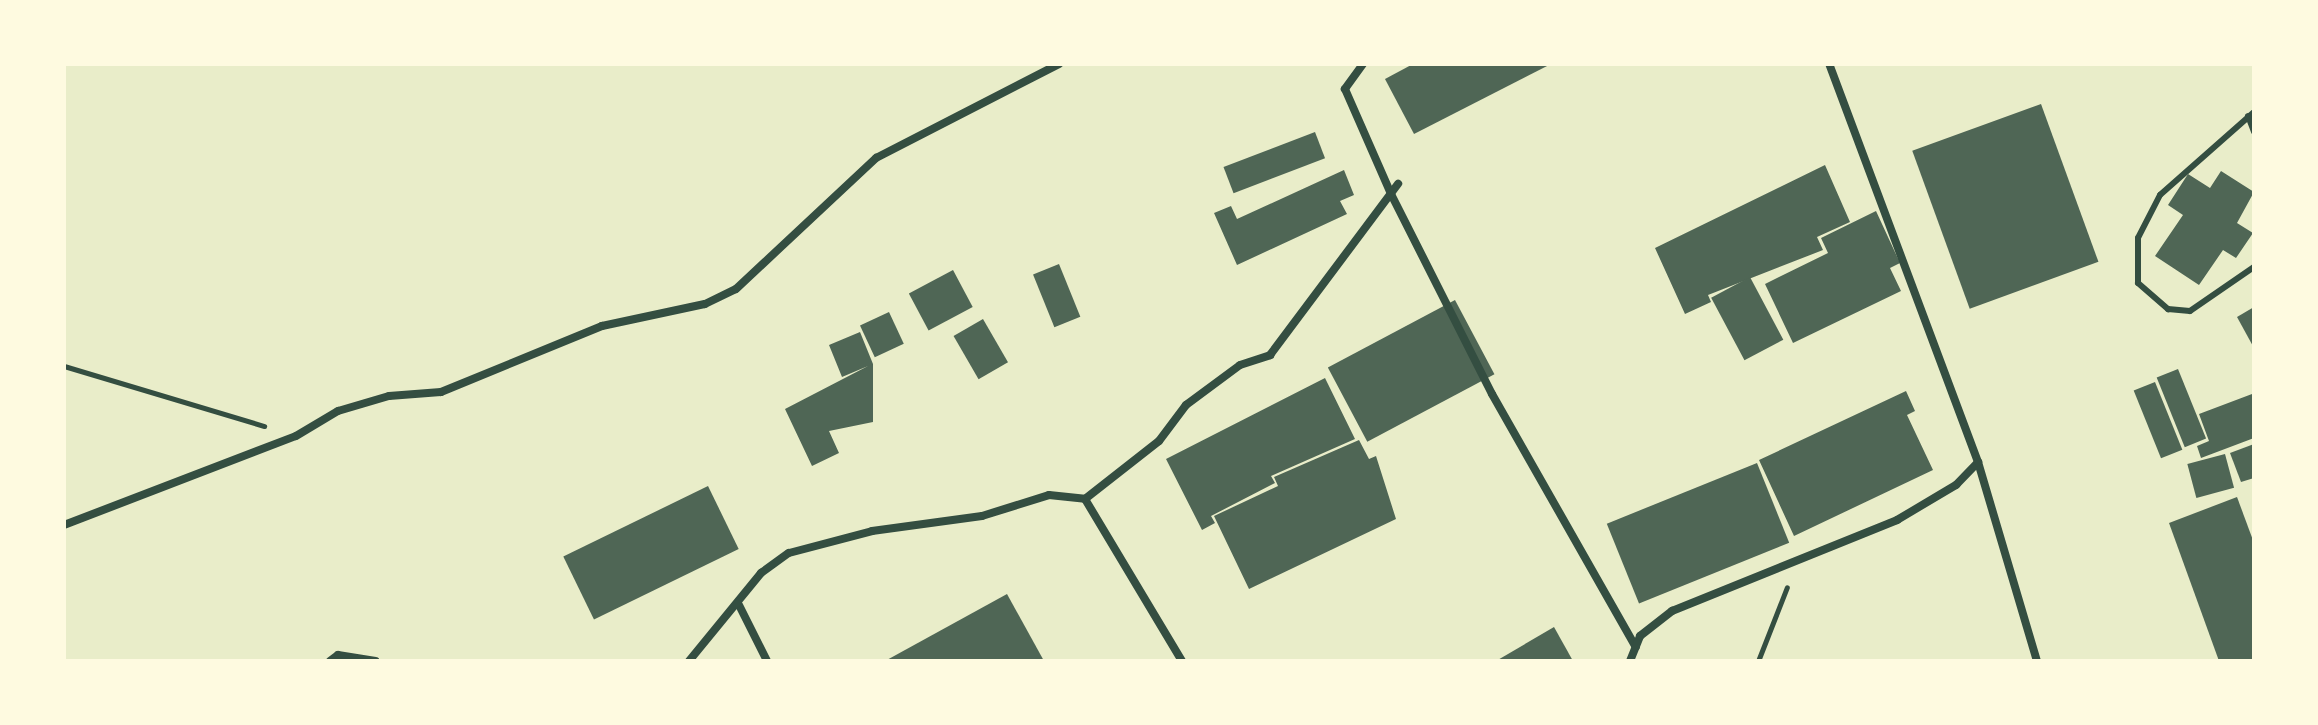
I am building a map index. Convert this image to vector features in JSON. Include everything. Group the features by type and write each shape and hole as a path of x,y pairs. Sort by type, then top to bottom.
{"street":[{"path":"64,525 296,436 338,411 389,396 441,392 558,341 726,294 876,158 1059,64"},
{"path":"1363,64 1345,89 1391,194 1492,394 1636,647"},
{"path":"1829,64 1978,462 2037,661"},
{"path":"689,661 739,605 761,573 789,553 872,531 982,516 1049,495 1085,499 1159,441 1195,398 1240,365 1270,355 1398,184"},
{"path":"1630,661 1636,647 1672,611 1897,520 1956,485 1978,462"},
{"path":"1085,499 1182,661"},
{"path":"739,605 767,661"},
{"path":"330,661 338,655 376,661"}],"lane":[{"path":"2251,114 2254,132"},
{"path":"2251,114 2160,195 2138,238 2138,283 2168,309 2190,311 2254,267"}],"path":[{"path":"64,366 296,436"},
{"path":"1758,661 1797,561"}],"building":[{"path":"1413,64 1551,64 1414,134 1385,79"},
{"path":"2041,104 2098,262 1970,309 1912,151"},
{"path":"1315,132 1325,158 1234,193 1224,167"},
{"path":"1825,165 1850,222 1817,237 1823,250 1708,295 1711,302 1685,314 1655,248"},
{"path":"1344,170 1354,195 1340,201 1347,214 1237,265 1214,213 1231,206 1237,219"},
{"path":"2221,171 2254,192 2237,223 2253,233 2236,258 2223,250 2199,285 2155,256 2183,215 2168,205 2188,174 2210,188"},
{"path":"1876,211 1900,263 1890,268 1901,291 1793,343 1765,284 1828,253 1821,238"},
{"path":"1059,264 1080,317 1054,327 1033,274"},
{"path":"953,270 973,307 929,331 909,293"},
{"path":"1750,277 1783,340 1744,360 1711,298"},
{"path":"1455,300 1494,374 1367,442 1328,368"},
{"path":"2254,307 2254,348 2237,317"},
{"path":"889,312 904,344 875,357 860,326"},
{"path":"983,319 1008,362 979,379 954,336"},
{"path":"860,332 873,364 873,422 829,431 839,453 812,466 785,409 868,366 842,377 829,345"},
{"path":"2178,369 2206,439 2185,447 2157,378"},
{"path":"1325,378 1355,439 1271,476 1275,483 1211,516 1215,523 1202,530 1166,459"},
{"path":"2155,382 2182,450 2161,458 2134,391"},
{"path":"1906,391 1915,411 1907,415 1933,470 1794,536 1759,460"},
{"path":"2252,394 2254,438 2201,458 2197,446 2209,441 2199,414"},
{"path":"1359,440 1369,459 1376,456 1396,519 1249,589 1214,516 1278,486 1274,477"},
{"path":"2254,444 2254,478 2241,482 2230,453"},
{"path":"2225,454 2234,488 2196,498 2187,464"},
{"path":"1757,463 1789,543 1639,603 1607,524"},
{"path":"708,486 739,549 594,619 563,557"},
{"path":"2237,497 2254,543 2254,661 2219,661 2169,523"},
{"path":"1007,594 1044,661 885,661"},
{"path":"1554,627 1573,661 1496,661"}]}
